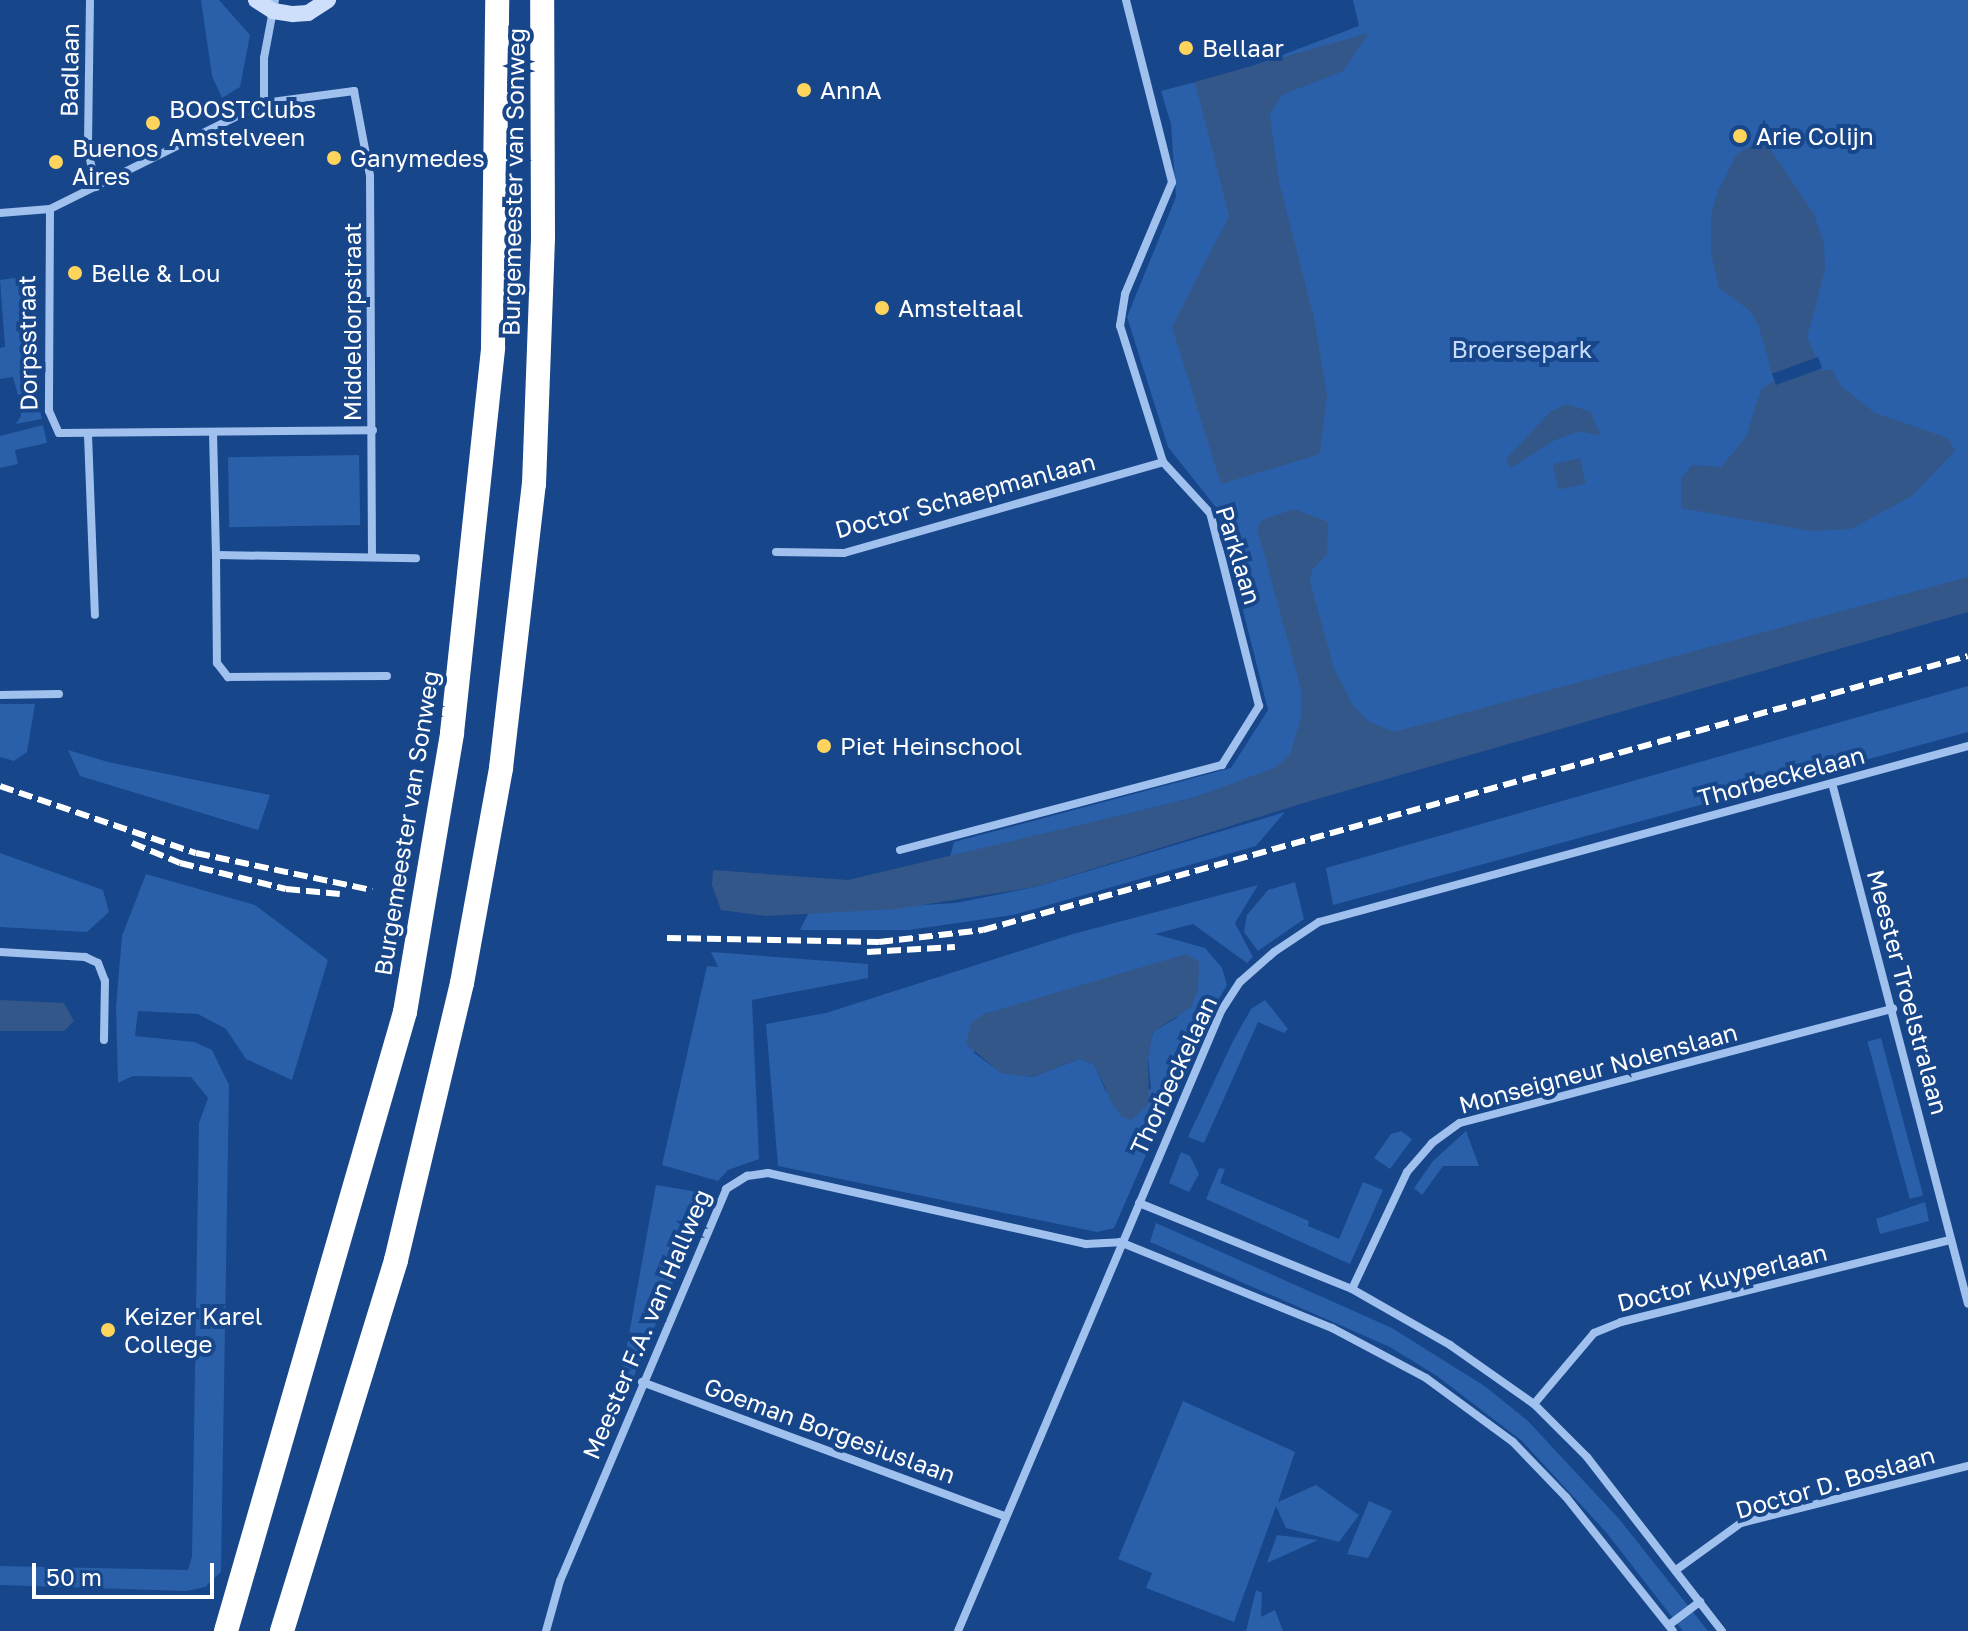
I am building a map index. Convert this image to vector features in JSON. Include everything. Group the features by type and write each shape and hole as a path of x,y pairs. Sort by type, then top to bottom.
{"highway":[{"name":"Burgemeester van Sonweg","path":"226,1631 405,1012 452,733 493,347 497,0"},
{"name":"Burgemeester van Sonweg","path":"282,1631 396,1260 462,983 501,768 534,484 543,238 542,0"}],"main road":[{"path":"256,0 308,13 328,0"}],"street":[{"name":"Badlaan","path":"90,0 88,150 96,187"},
{"name":"Parklaan","path":"900,850 1222,765 1244,736 1259,706 1210,513 1163,462 1120,326 1125,294 1172,182 1126,0"},
{"path":"0,213 50,209 264,103 264,58 274,6"},
{"name":"Middeldorpstraat","path":"264,103 354,91 370,176 372,554"},
{"name":"Dorpsstraat","path":"50,209 49,411 59,433 149,435 373,430"},
{"path":"213,432 217,663 228,677 387,676"},
{"path":"88,435 95,615"},
{"name":"Doctor Schaepmanlaan","path":"776,552 844,553 1163,462"},
{"path":"216,555 372,554 416,558"},
{"path":"0,695 59,694"},
{"name":"Thorbeckelaan","path":"958,1631 1120,1242 1233,992 1274,952 1319,922 1968,746"},
{"name":"Meester Troelstralaan","path":"1832,783 1968,1304"},
{"path":"0,952 85,957 98,963 105,981 104,1040"},
{"name":"Monseigneur Nolenslaan","path":"1352,1289 1407,1172 1432,1143 1460,1123 1893,1009"},
{"name":"Meester F.A. van Hallweg","path":"546,1631 560,1581 726,1189 747,1176 768,1173 1086,1244 1120,1242"},
{"path":"1139,1203 1352,1289 1450,1345 1534,1404 1587,1457 1722,1631"},
{"name":"Doctor Kuyperlaan","path":"1534,1404 1594,1333 1621,1322 1951,1240"},
{"path":"1120,1242 1332,1328 1399,1364 1513,1442 1566,1497 1671,1628 1700,1602"},
{"name":"Goeman Borgesiuslaan","path":"642,1382 1005,1516"},
{"name":"Doctor D. Boslaan","path":"1676,1570 1741,1523 1968,1466"}],"green space":[{"path":"201,0 219,0 250,35 240,87 222,98 212,76"},
{"name":"Broersepark","path":"1353,0 1968,0 1968,586 1268,771 1193,798 950,857 954,842 1231,768 1268,710 1218,510 1168,447 1127,317 1176,197 1171,124 1161,91 1195,82 1197,87 1359,26"},
{"path":"27,276 37,322 22,327 36,390 18,395 13,377 0,379 0,348 5,347 0,280"},
{"path":"37,397 42,419 16,424 21,416 20,401"},
{"path":"43,425 47,443 15,450 18,464 0,468 0,436"},
{"path":"359,455 360,525 229,527 228,457"},
{"path":"1968,686 1968,732 1333,905 1326,868"},
{"path":"0,704 35,704 27,752 14,761 0,757"},
{"path":"68,750 108,762 270,795 258,830 80,776"},
{"path":"1285,812 1256,846 1013,915 909,930 800,930 809,912 956,903 1035,887"},
{"path":"0,853 103,890 109,912 87,932 0,927"},
{"path":"146,874 255,905 328,960 292,1080 246,1059 226,1029 198,1014 138,1011 135,1036 194,1042 212,1050 229,1085 221,1572 205,1587 186,1591 0,1585 0,1566 188,1570 192,1556 199,1123 208,1098 191,1077 133,1076 118,1083 116,1007 122,936"},
{"path":"1295,882 1304,919 1258,951 1244,932 1247,915 1268,890"},
{"path":"1258,885 1235,923 1253,957 1247,963 1193,924 1155,934 1205,948 1222,968 1227,985 1203,1025 1114,1228 1097,1232 778,1166 766,1024 826,1013 1073,934","holes":["1045,999 1178,1017 1153,1032 1148,1057 1151,1089 1106,1092 1094,1064 1079,1059 1033,1077 1002,1073 974,1053 984,1014"]},
{"path":"711,952 868,964 868,978 752,1000 759,1159 728,1170 718,1181 662,1165 707,966 718,967"},
{"path":"1265,1000 1288,1029 1284,1033 1258,1022 1204,1143 1188,1137 1233,1041 1251,1009"},
{"path":"1881,1038 1923,1195 1910,1199 1867,1042"},
{"path":"1401,1131 1412,1139 1390,1169 1374,1158 1391,1134"},
{"path":"1466,1131 1479,1166 1443,1166 1422,1195 1414,1188 1433,1161"},
{"path":"1181,1152 1190,1156 1199,1174 1189,1192 1169,1183"},
{"path":"1219,1168 1225,1169 1220,1183 1309,1221 1308,1226 1339,1239 1363,1182 1383,1190 1350,1264 1206,1199"},
{"path":"656,1185 710,1194 612,1429 647,1234"},
{"path":"1925,1202 1929,1221 1880,1234 1876,1219"},
{"path":"1156,1223 1392,1328 1486,1387 1528,1421 1620,1520 1708,1631 1683,1631 1606,1532 1522,1441 1437,1376 1390,1347 1150,1242"},
{"path":"1183,1401 1295,1452 1278,1502 1316,1485 1359,1515 1339,1542 1286,1528 1276,1506 1234,1622 1146,1588 1152,1573 1118,1559"},
{"path":"1369,1501 1392,1511 1368,1558 1347,1554"},
{"path":"1277,1535 1318,1540 1267,1563"},
{"path":"1256,1590 1262,1593 1261,1617 1275,1610 1283,1631 1246,1631"}],"shaded area":[{"path":"1369,33 1343,71 1282,95 1270,115 1279,182 1314,318 1327,395 1320,454 1221,484 1172,327 1229,216 1195,82"},
{"path":"1763,138 1814,214 1824,243 1825,270 1807,337 1822,371 1832,369 1840,385 1875,413 1948,438 1955,451 1912,496 1851,529 1810,531 1681,508 1681,478 1692,465 1721,467 1746,437 1761,389 1774,381 1758,324 1749,310 1719,288 1711,254 1711,215 1718,191 1737,154"},
{"path":"1567,404 1591,412 1601,436 1580,431 1555,440 1511,468 1506,459 1551,411"},
{"path":"1580,458 1586,483 1559,490 1553,464"},
{"path":"1294,509 1328,522 1327,554 1312,570 1310,582 1334,668 1353,705 1368,721 1394,732 1968,577 1968,612 1310,801 1035,887 897,909 766,916 721,910 712,885 713,870 848,880 1193,798 1274,768 1290,755 1301,716 1301,689 1257,528 1262,520"},
{"path":"1186,954 1199,962 1198,990 1191,1007 1153,1032 1148,1057 1149,1104 1131,1120 1121,1116 1113,1105 1094,1064 1079,1059 1033,1077 1001,1073 966,1044 971,1023 984,1014"},
{"path":"0,1000 64,1003 74,1021 64,1031 0,1031"}],"pier":[{"path":"1818,357 1822,368 1776,385 1772,374"}],"railway":[{"path":"667,938 879,942 983,930 1968,656"},
{"path":"0,786 196,853 372,890"},
{"path":"132,843 180,863 286,889 340,894"},
{"path":"867,952 955,947"}],"place":[{"name":"Bellaar","path":"1186,48"},
{"name":"AnnA","path":"804,90"},
{"name":"BOOSTClubs Amstelveen","path":"153,123"},
{"name":"Arie Colijn","path":"1740,136"},
{"name":"Ganymedes","path":"334,158"},
{"name":"Buenos Aires","path":"56,162"},
{"name":"Belle & Lou","path":"75,273"},
{"name":"Amsteltaal","path":"882,308"},
{"name":"Piet Heinschool","path":"824,746"},
{"name":"Keizer Karel College","path":"108,1330"}]}
